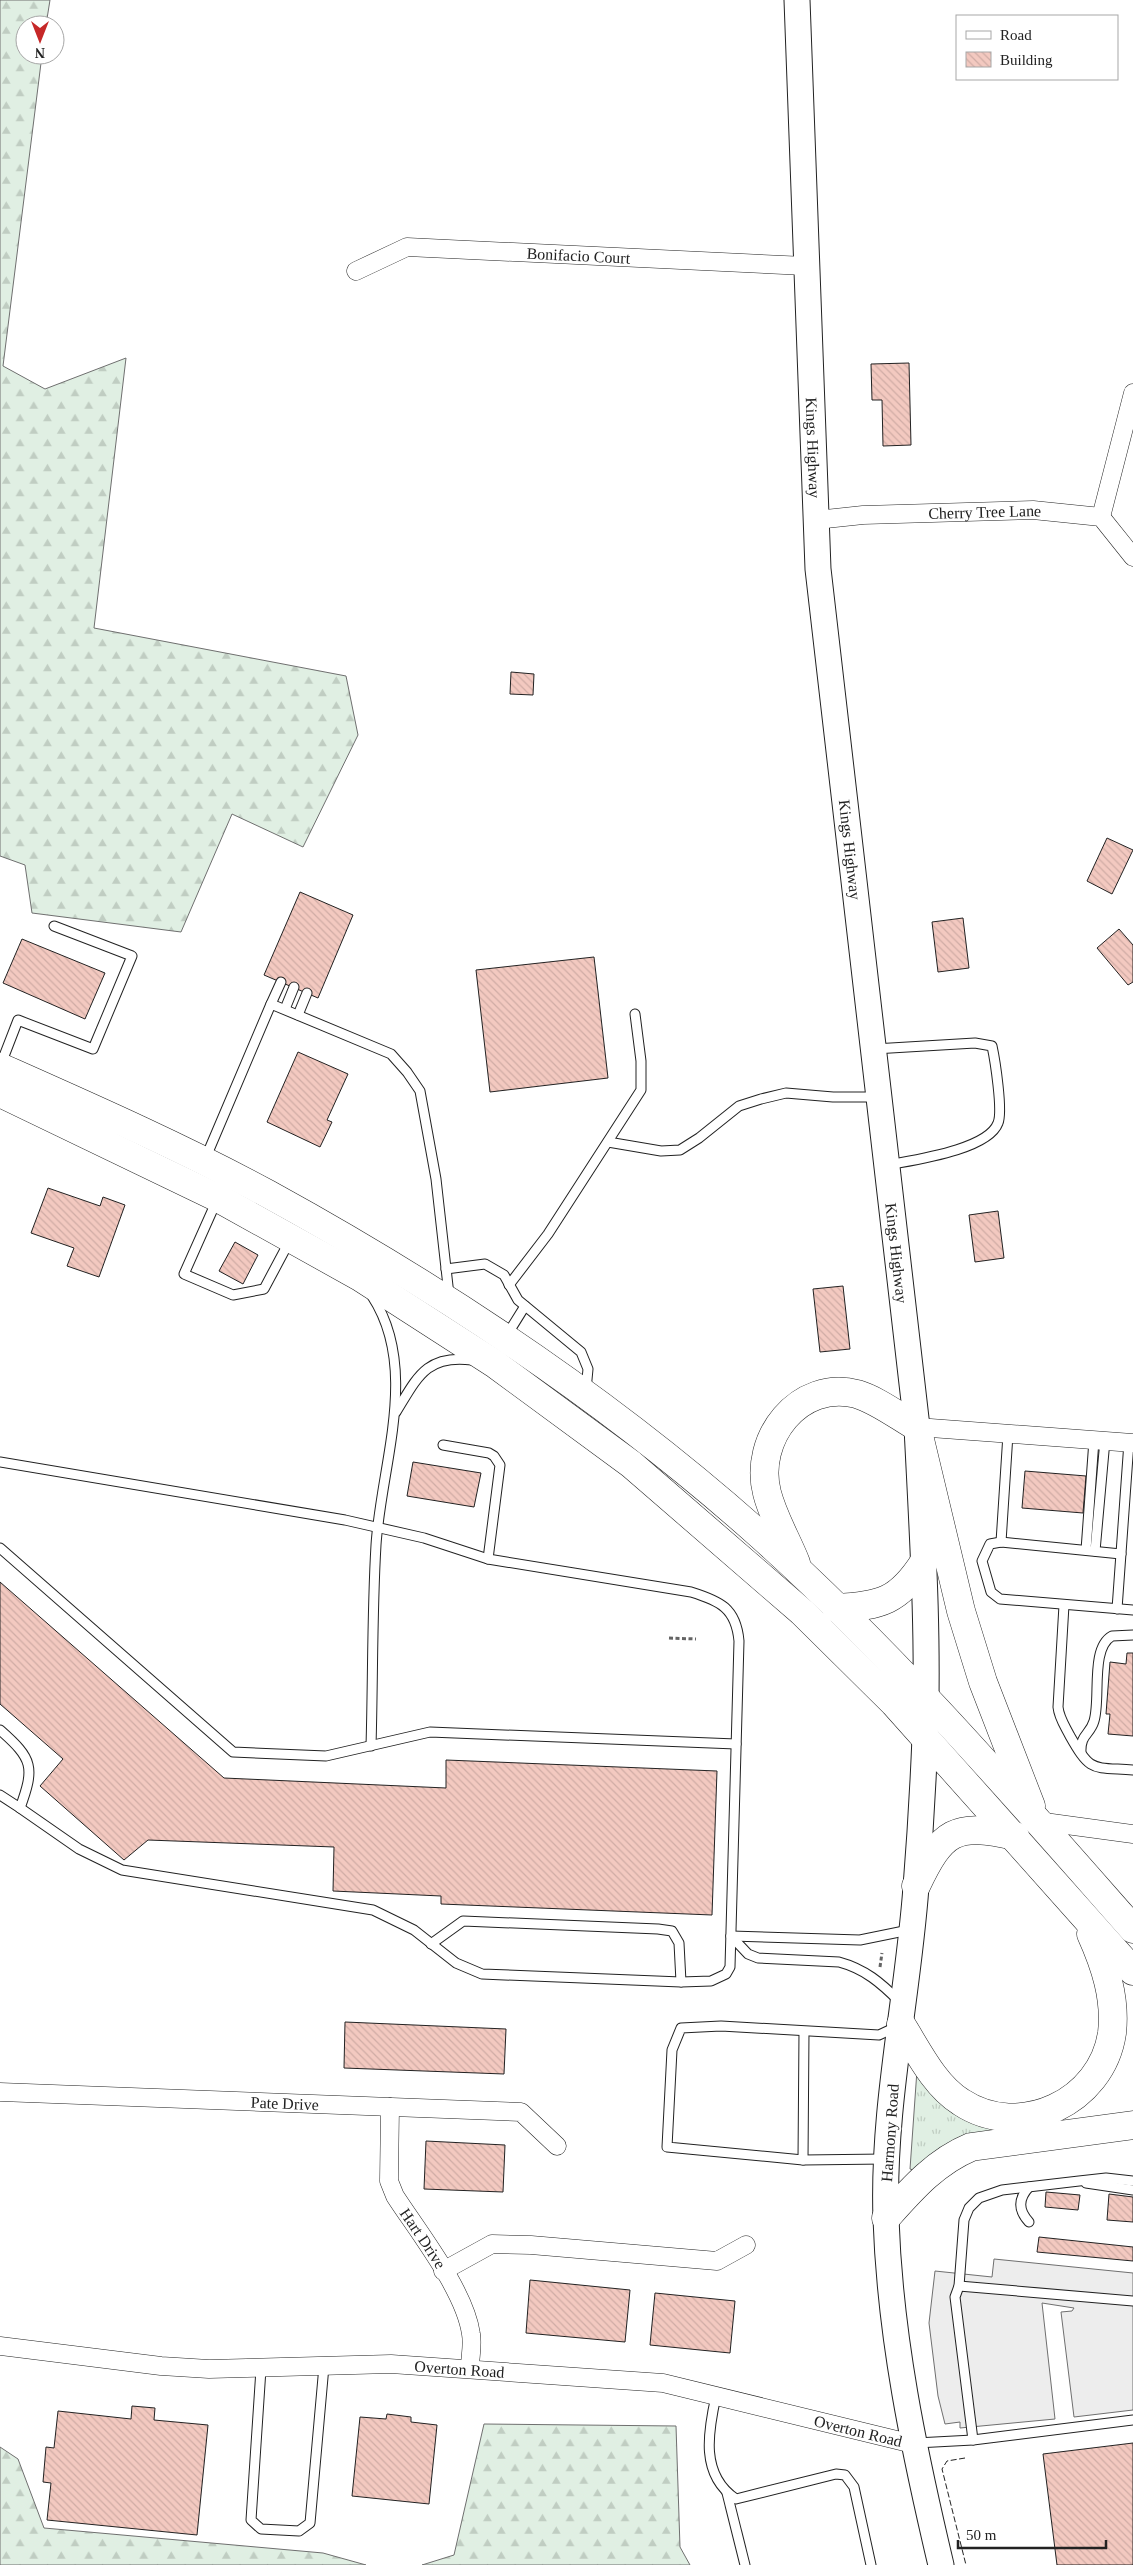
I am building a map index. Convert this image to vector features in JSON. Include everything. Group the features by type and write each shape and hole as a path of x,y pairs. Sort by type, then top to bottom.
{"highway":[{"path":"0,1067 198,1173 218,1198 292,1237 360,1277 495,1364 631,1464 802,1612 894,1703 1015,1836 1133,1971"},
{"path":"3,1099 198,1173 268,1194 450,1300 586,1395 760,1535 836,1608 925,1698 1133,1929"},
{"path":"801,1574 767,1492 764,1468 770,1441 778,1425 791,1410 806,1400 824,1393 839,1392 862,1396 917,1427 961,1611 975,1655 1037,1821"},
{"path":"836,1608 876,1604 891,1599 908,1585 924,1562"},
{"path":"916,1886 931,1855 940,1844 951,1837 975,1829 1015,1836"},
{"path":"902,2015 940,2084 960,2102 981,2113 1018,2118 1040,2115 1060,2107 1080,2093 1092,2080 1104,2062 1112,2031 1112,2004 1108,1978 1101,1956 1080,1912"},
{"path":"886,2218 921,2180 953,2155 971,2147 1133,2125"}],"street":[{"name":"Kings Highway","path":"796,0 816,520 824,630 888,1165 917,1427 924,1562 925,1698"},
{"name":"Bonifacio Court","path":"356,271 408,247 806,266"},
{"path":"1133,393 1101,517 1133,557"},
{"name":"Cherry Tree Lane","path":"816,520 863,515 1033,510 1101,517"},
{"path":"917,1427 1131,1443"},
{"name":"Harmony Road","path":"925,1698 925,1738 916,1886 886,2159 886,2218 898,2353 913,2444 941,2565"},
{"path":"1037,1821 1133,1834"},
{"name":"Pate Drive","path":"0,2092 521,2112 557,2146"},
{"name":"Hart Drive","path":"390,2107 389,2181 395,2196 443,2271 465,2311 472,2335 470,2368"},
{"path":"443,2271 492,2244 531,2245 717,2261 746,2245"},
{"name":"Overton Road","path":"0,2346 161,2366 209,2369 391,2364 470,2368 663,2383 913,2444"}],"lane":[{"path":"0,1067 18,1020 93,1050 132,956 54,926"},
{"path":"198,1173 281,982"},
{"path":"285,1009 294,988"},
{"path":"298,1015 307,993"},
{"path":"272,1004 391,1054 408,1072 420,1091 436,1179 450,1300"},
{"path":"509,1284 548,1234 641,1090 641,1061 635,1014"},
{"path":"874,1049 975,1043 992,1046 996,1067 998,1123 992,1132 977,1142 952,1152 888,1165"},
{"path":"608,1142 661,1151 680,1150 699,1138 740,1106 761,1099 786,1093 833,1097 880,1097"},
{"path":"218,1198 184,1274 233,1295 264,1289 292,1237"},
{"path":"446,1269 485,1264 504,1275 518,1300 581,1352 588,1369 586,1395"},
{"path":"360,1277 380,1308 391,1336 395,1412 378,1526 371,1746"},
{"path":"506,1338 525,1306"},
{"path":"395,1412 418,1376 435,1363 449,1359 495,1364"},
{"path":"1001,1542 1008,1434"},
{"path":"1090,1550 1100,1440"},
{"path":"1117,1609 1131,1443"},
{"path":"443,1445 489,1453 494,1456 500,1465 488,1559"},
{"path":"0,1462 378,1526 424,1538 488,1559 691,1592 720,1602 728,1610 738,1629 730,1967 726,1974 711,1981 680,1982 482,1974 456,1963 414,1930 373,1910 122,1870 79,1849 0,1795"},
{"path":"1121,1554 1001,1542 990,1544 982,1561 983,1569 995,1597 1133,1610"},
{"path":"0,1548 233,1752 326,1756 430,1732 736,1744"},
{"path":"1064,1604 1058,1713 1084,1760 1097,1768 1133,1770"},
{"path":"1084,1760 1082,1740 1094,1721 1102,1646 1112,1636 1133,1635"},
{"path":"0,1730 20,1748 28,1760 30,1772 28,1787 20,1808"},
{"path":"431,1944 463,1921 658,1929 672,1932 679,1943 680,1982"},
{"path":"731,1936 860,1940 912,1929"},
{"path":"731,1936 748,1954 758,1958 839,1962 851,1965 879,1981 902,2015 879,2035 721,2026 681,2028 672,2050 668,2148 803,2160 886,2159"},
{"path":"803,2160 804,2032"},
{"path":"973,2440 955,2297 959,2286 964,2220 969,2208 979,2198 994,2192 1106,2178 1133,2180"},
{"path":"1079,2181 1133,2190"},
{"path":"1029,2187 1022,2197 1020,2205 1022,2213 1029,2222"},
{"path":"959,2286 1133,2301"},
{"path":"261,2369 251,2520 261,2529 299,2530 310,2523 324,2366"},
{"path":"716,2396 707,2448 709,2459 727,2494 745,2565"},
{"path":"913,2444 973,2440 1133,2420"},
{"path":"727,2494 736,2499 836,2474 845,2475 854,2487 871,2565"}],"path":[{"path":"669,1638 696,1639"},
{"path":"880,1970 882,1953"}],"green space":[{"path":"0,0 50,0 48,15 15,15 15,65 41,65 3,366 45,389 126,358 94,628 346,676 358,735 303,847 232,814 181,932 32,913 25,865 0,856"},
{"path":"917,2070 944,2105 963,2119 989,2128 1006,2131 916,2171 910,2169"},
{"path":"484,2424 676,2426 680,2547 690,2565 422,2565 454,2555"},
{"path":"0,2447 18,2459 44,2528 323,2553 366,2565 0,2565"}],"shaded area":[{"path":"994,2259 1133,2273 1133,2410 1074,2417 1061,2312 1072,2311 1074,2308 1042,2303 1055,2419 960,2428 960,2422 945,2424 938,2396 929,2323 935,2271 992,2277"}],"building":[{"path":"909,363 911,445 883,446 882,400 872,400 871,364"},
{"path":"511,672 534,674 533,695 510,694"},
{"path":"1107,838 1133,850 1112,894 1087,881"},
{"path":"300,892 353,915 318,998 264,975"},
{"path":"963,918 969,968 938,972 932,922"},
{"path":"1119,929 1133,945 1133,982 1128,985 1097,948"},
{"path":"22,939 105,973 85,1019 3,983"},
{"path":"594,957 608,1078 490,1092 476,970"},
{"path":"298,1052 348,1074 327,1120 332,1122 320,1147 267,1122"},
{"path":"48,1188 100,1206 103,1197 125,1205 99,1277 67,1266 74,1248 31,1233"},
{"path":"998,1211 1004,1258 975,1262 969,1215"},
{"path":"235,1242 258,1255 243,1284 219,1271"},
{"path":"843,1286 850,1349 820,1352 813,1289"},
{"path":"413,1462 481,1473 474,1507 407,1496"},
{"path":"1025,1471 1086,1476 1083,1513 1022,1508"},
{"path":"0,1582 224,1778 446,1788 446,1760 717,1771 712,1915 441,1904 441,1896 333,1891 334,1847 148,1840 124,1860 40,1786 63,1759 0,1704"},
{"path":"1127,1653 1133,1653 1133,1736 1108,1734 1110,1714 1106,1714 1110,1662 1126,1664"},
{"path":"345,2022 506,2029 504,2074 344,2068"},
{"path":"426,2141 505,2145 503,2192 424,2189"},
{"path":"1046,2192 1080,2195 1078,2210 1045,2207"},
{"path":"1109,2194 1133,2197 1133,2222 1107,2220"},
{"path":"1039,2237 1133,2247 1133,2261 1037,2252"},
{"path":"530,2280 630,2290 625,2342 526,2333"},
{"path":"655,2293 735,2301 730,2353 650,2345"},
{"path":"132,2406 155,2408 154,2420 208,2425 197,2535 47,2520 51,2483 43,2482 46,2447 54,2448 58,2411 131,2419"},
{"path":"387,2414 411,2417 411,2422 437,2425 429,2504 352,2496 360,2417 386,2419"},
{"path":"1133,2443 1133,2565 1057,2565 1043,2454"}],"fence":[{"path":"965,2458 947,2461 942,2469 966,2565"}]}
